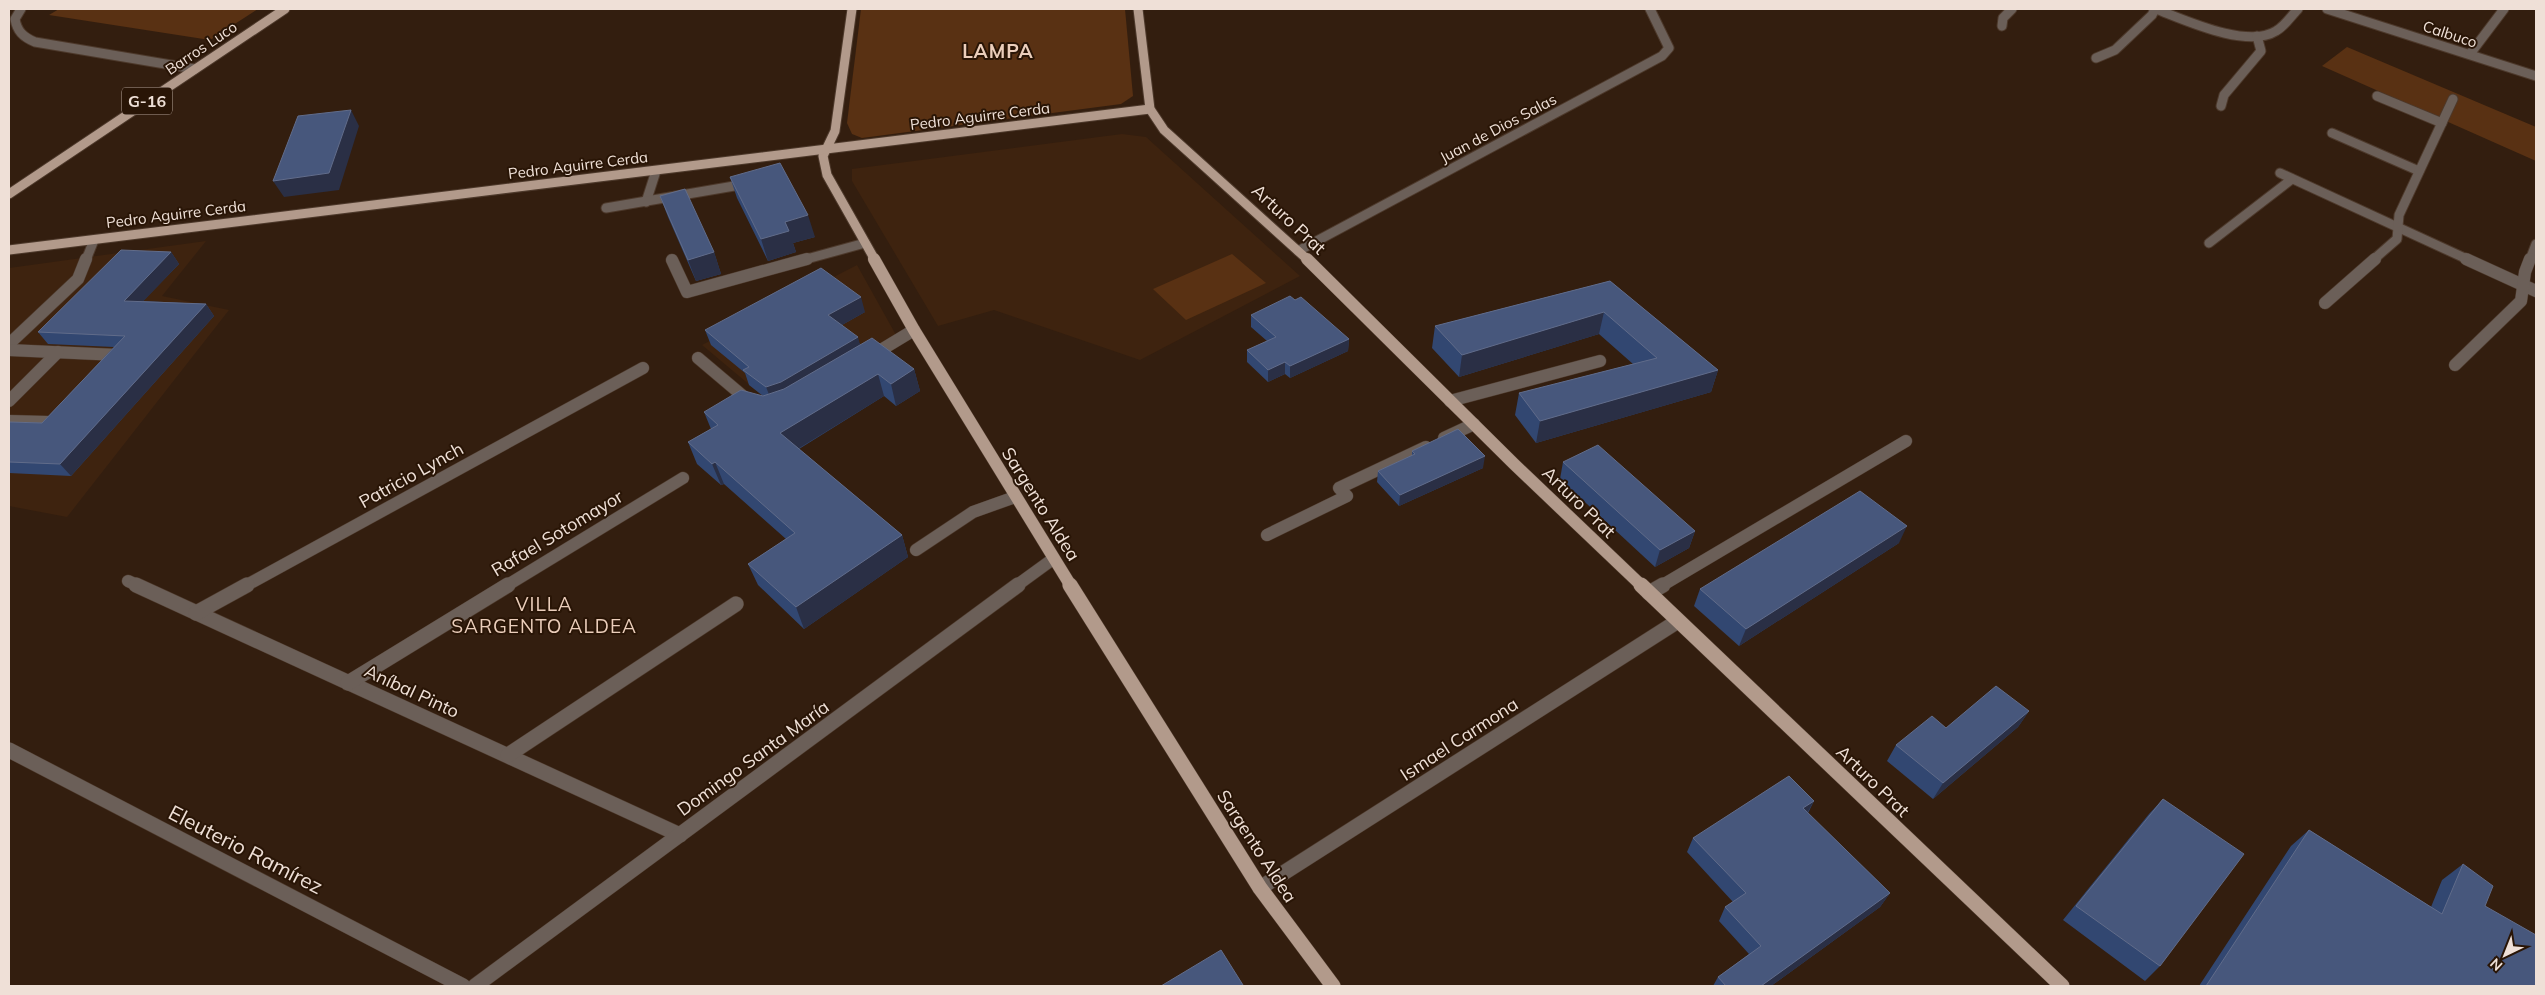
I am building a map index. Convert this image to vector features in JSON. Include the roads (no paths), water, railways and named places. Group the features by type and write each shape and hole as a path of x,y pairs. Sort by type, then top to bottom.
{"main road":[{"name":"Barros Luco","path":"9,194 285,9"},
{"path":"824,150 835,131 852,9"},
{"name":"Arturo Prat","path":"1138,9 1150,109 1164,130 1298,251 1678,621 2062,986"},
{"name":"Pedro Aguirre Cerda","path":"9,250 1150,109"},
{"name":"Sargento Aldea","path":"824,150 824,169 914,330 1015,497 1260,888 1333,986"}],"street":[{"path":"21,9 15,19 17,30 21,35 34,42 195,69"},
{"name":"Juan de Dios Salas","path":"1298,251 1662,56 1669,48 1650,9"},
{"path":"2002,26 2003,18 2012,9"},
{"path":"2096,58 2114,50 2156,9 2229,33 2257,36 2274,33 2298,9"},
{"name":"Calbuco","path":"2326,9 2536,76"},
{"path":"2470,54 2504,9"},
{"path":"2221,106 2224,95 2261,51 2257,36"},
{"path":"2377,96 2442,123"},
{"path":"2325,303 2397,239 2399,214 2453,98"},
{"path":"2332,133 2419,171"},
{"path":"646,202 656,171"},
{"path":"2280,173 2536,291"},
{"path":"2209,243 2292,178"},
{"path":"606,208 740,185"},
{"path":"9,344 78,279 94,240"},
{"path":"672,260 687,292 865,243"},
{"path":"2456,365 2521,301 2526,272 2536,244"},
{"path":"863,360 914,330"},
{"path":"9,350 118,354"},
{"path":"9,401 58,352"},
{"path":"698,358 760,409"},
{"path":"1450,401 1600,361"},
{"name":"Patricio Lynch","path":"196,613 643,368"},
{"path":"9,421 48,422"},
{"path":"1267,535 1347,496 1339,488 1474,424"},
{"path":"1649,593 1906,441"},
{"name":"Rafael Sotomayor","path":"348,683 684,478"},
{"path":"916,550 973,512 1015,497"},
{"name":"Domingo Santa María","path":"475,986 1053,559"},
{"name":"Aníbal Pinto","path":"128,581 680,835"},
{"path":"508,755 736,604"},
{"name":"Ismael Carmona","path":"1260,888 1678,621"},
{"name":"Eleuterio Ramírez","path":"9,750 463,986"}],"district":[{"name":"LAMPA","path":"998,51"},
{"name":"VILLA SARGENTO ALDEA","path":"544,615"}]}
